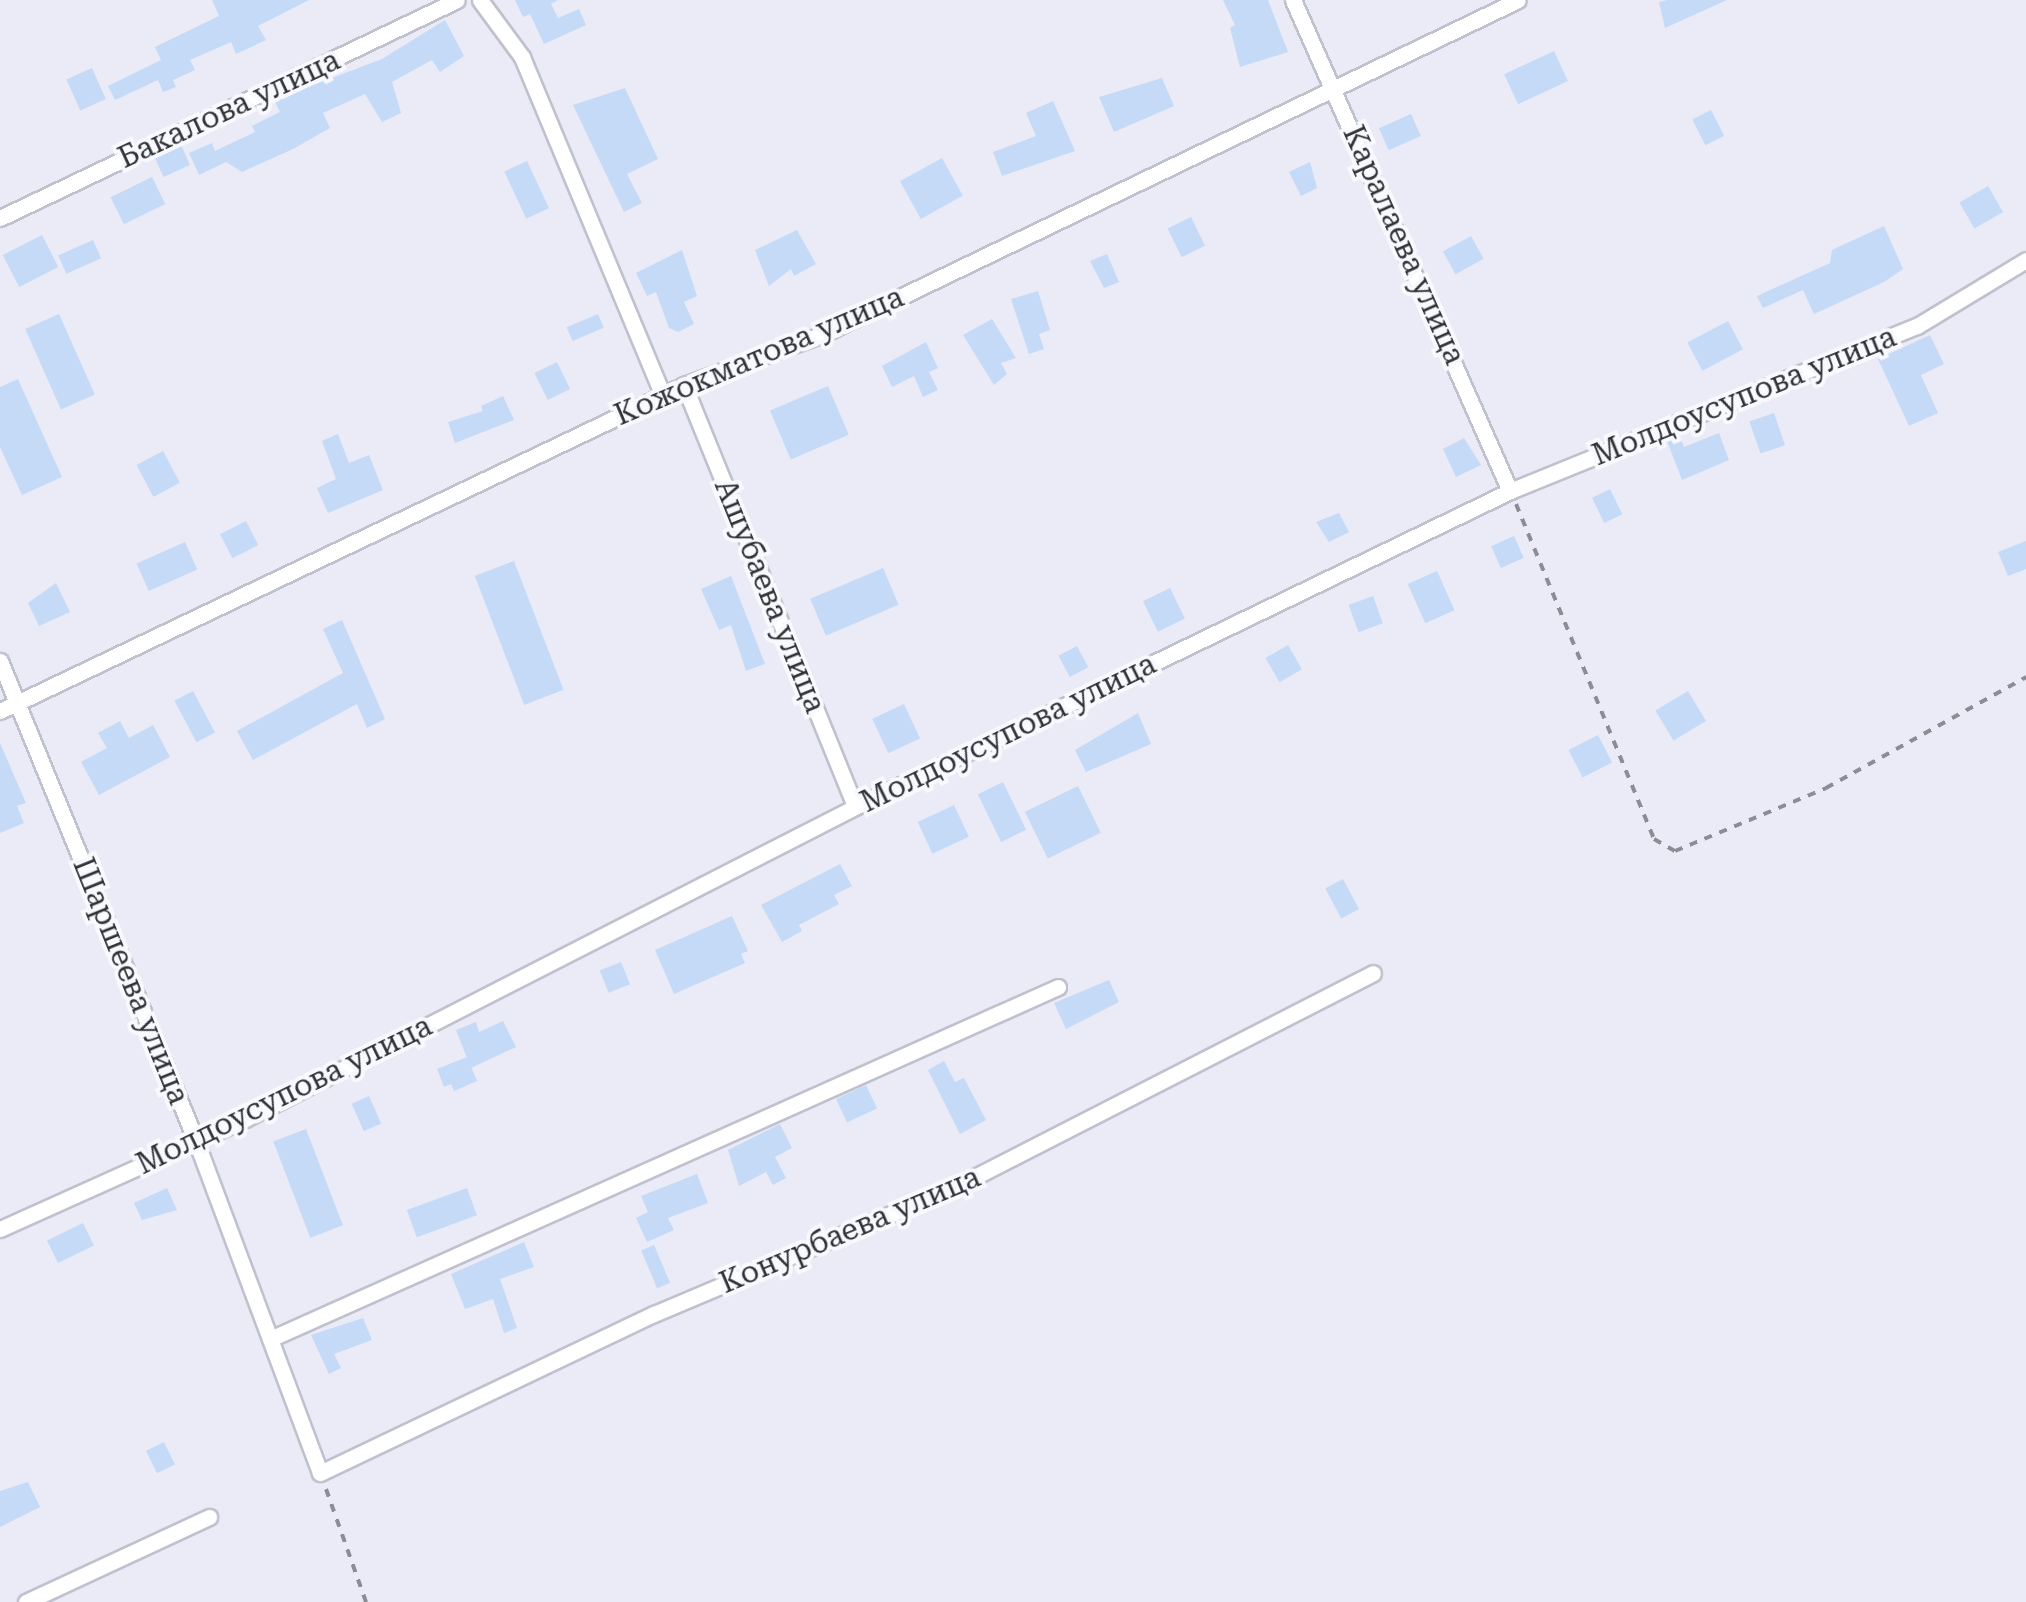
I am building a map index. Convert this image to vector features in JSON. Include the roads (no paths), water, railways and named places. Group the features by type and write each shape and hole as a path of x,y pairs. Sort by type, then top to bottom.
{"street":[{"name":"Бакалова улица","path":"0,218 457,0"},
{"path":"480,0 522,57 663,395"},
{"name":"Каралаева улица","path":"1293,0 1510,491"},
{"name":"Кожокматова улица","path":"0,711 684,385 821,335 1332,85 1518,0"},
{"name":"Молдоусупова улица","path":"0,1229 196,1142 855,807 1510,491 1917,326 2026,260"},
{"name":"Ашубаева улица","path":"684,385 855,807"},
{"name":"Шаршеева улица","path":"0,661 196,1142 320,1473"},
{"name":"Конурбаева улица","path":"320,1473 654,1314 959,1185 1373,973"},
{"path":"270,1339 1058,987"},
{"path":"26,1602 209,1517"}]}
